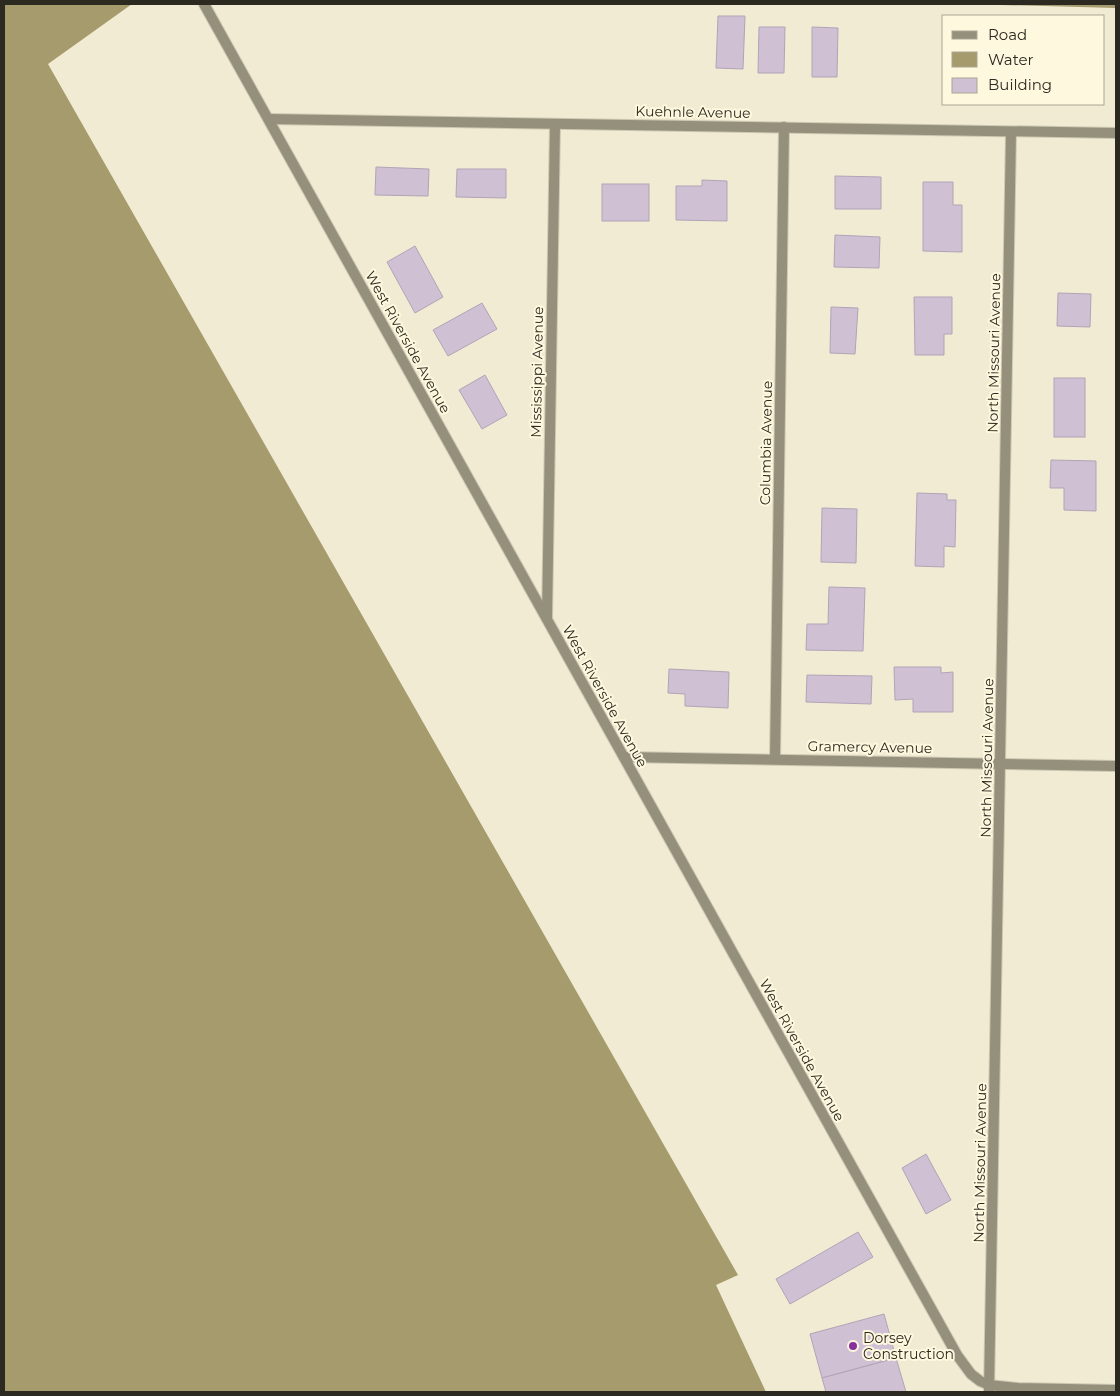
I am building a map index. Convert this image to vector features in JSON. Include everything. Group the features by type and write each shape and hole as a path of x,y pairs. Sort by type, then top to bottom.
{"street":[{"name":"West Riverside Avenue","path":"204,4 957,1355 971,1374 989,1389"},
{"name":"Kuehnle Avenue","path":"269,119 1116,133"},
{"name":"Mississippi Avenue","path":"546,620 556,124"},
{"name":"Columbia Avenue","path":"775,759 784,127"},
{"name":"North Missouri Avenue","path":"989,1389 1011,132"},
{"name":"Gramercy Avenue","path":"624,758 1116,766"},
{"path":"989,1389 1116,1390"}],"water":[{"path":"4,4 132,4 48,64 738,1275 716,1285 766,1392 4,1392"},
{"path":"964,4 1116,4 1116,8"}],"building":[{"path":"718,16 745,16 743,69 716,68"},
{"path":"759,27 785,27 784,73 758,73"},
{"path":"812,27 838,28 837,77 812,77"},
{"path":"376,167 429,169 428,196 375,195"},
{"path":"457,169 506,169 506,198 456,197"},
{"path":"835,176 881,177 881,209 835,209"},
{"path":"702,180 727,181 727,221 676,220 676,186 702,186"},
{"path":"923,182 953,182 953,205 962,205 962,252 923,251"},
{"path":"602,184 649,184 649,221 602,221"},
{"path":"835,235 880,237 879,268 834,267"},
{"path":"415,246 443,297 415,313 387,262"},
{"path":"1058,293 1091,294 1090,327 1057,326"},
{"path":"914,297 952,297 952,334 944,334 944,355 915,355"},
{"path":"482,303 497,329 448,356 433,330"},
{"path":"831,307 858,308 855,354 830,353"},
{"path":"485,375 507,415 482,429 459,390"},
{"path":"1054,378 1085,378 1085,437 1054,437"},
{"path":"1051,460 1096,461 1096,511 1064,510 1064,488 1050,488"},
{"path":"917,493 947,494 947,500 956,500 955,547 944,546 944,567 915,566"},
{"path":"822,508 857,509 856,563 821,562"},
{"path":"829,587 865,588 863,651 806,650 807,624 828,624"},
{"path":"894,667 941,667 941,673 953,672 953,712 913,712 913,699 895,700"},
{"path":"669,669 729,672 728,708 685,706 685,694 668,693"},
{"path":"807,675 872,676 871,704 806,702"},
{"path":"926,1154 951,1200 926,1214 902,1168"},
{"path":"858,1232 873,1257 790,1304 776,1279"},
{"name":"Dorsey Construction","path":"884,1314 896,1358 822,1378 810,1334"},
{"path":"896,1358 906,1392 826,1392 822,1378"}],"place":[{"name":"Dorsey Construction","path":"853,1346"}]}
